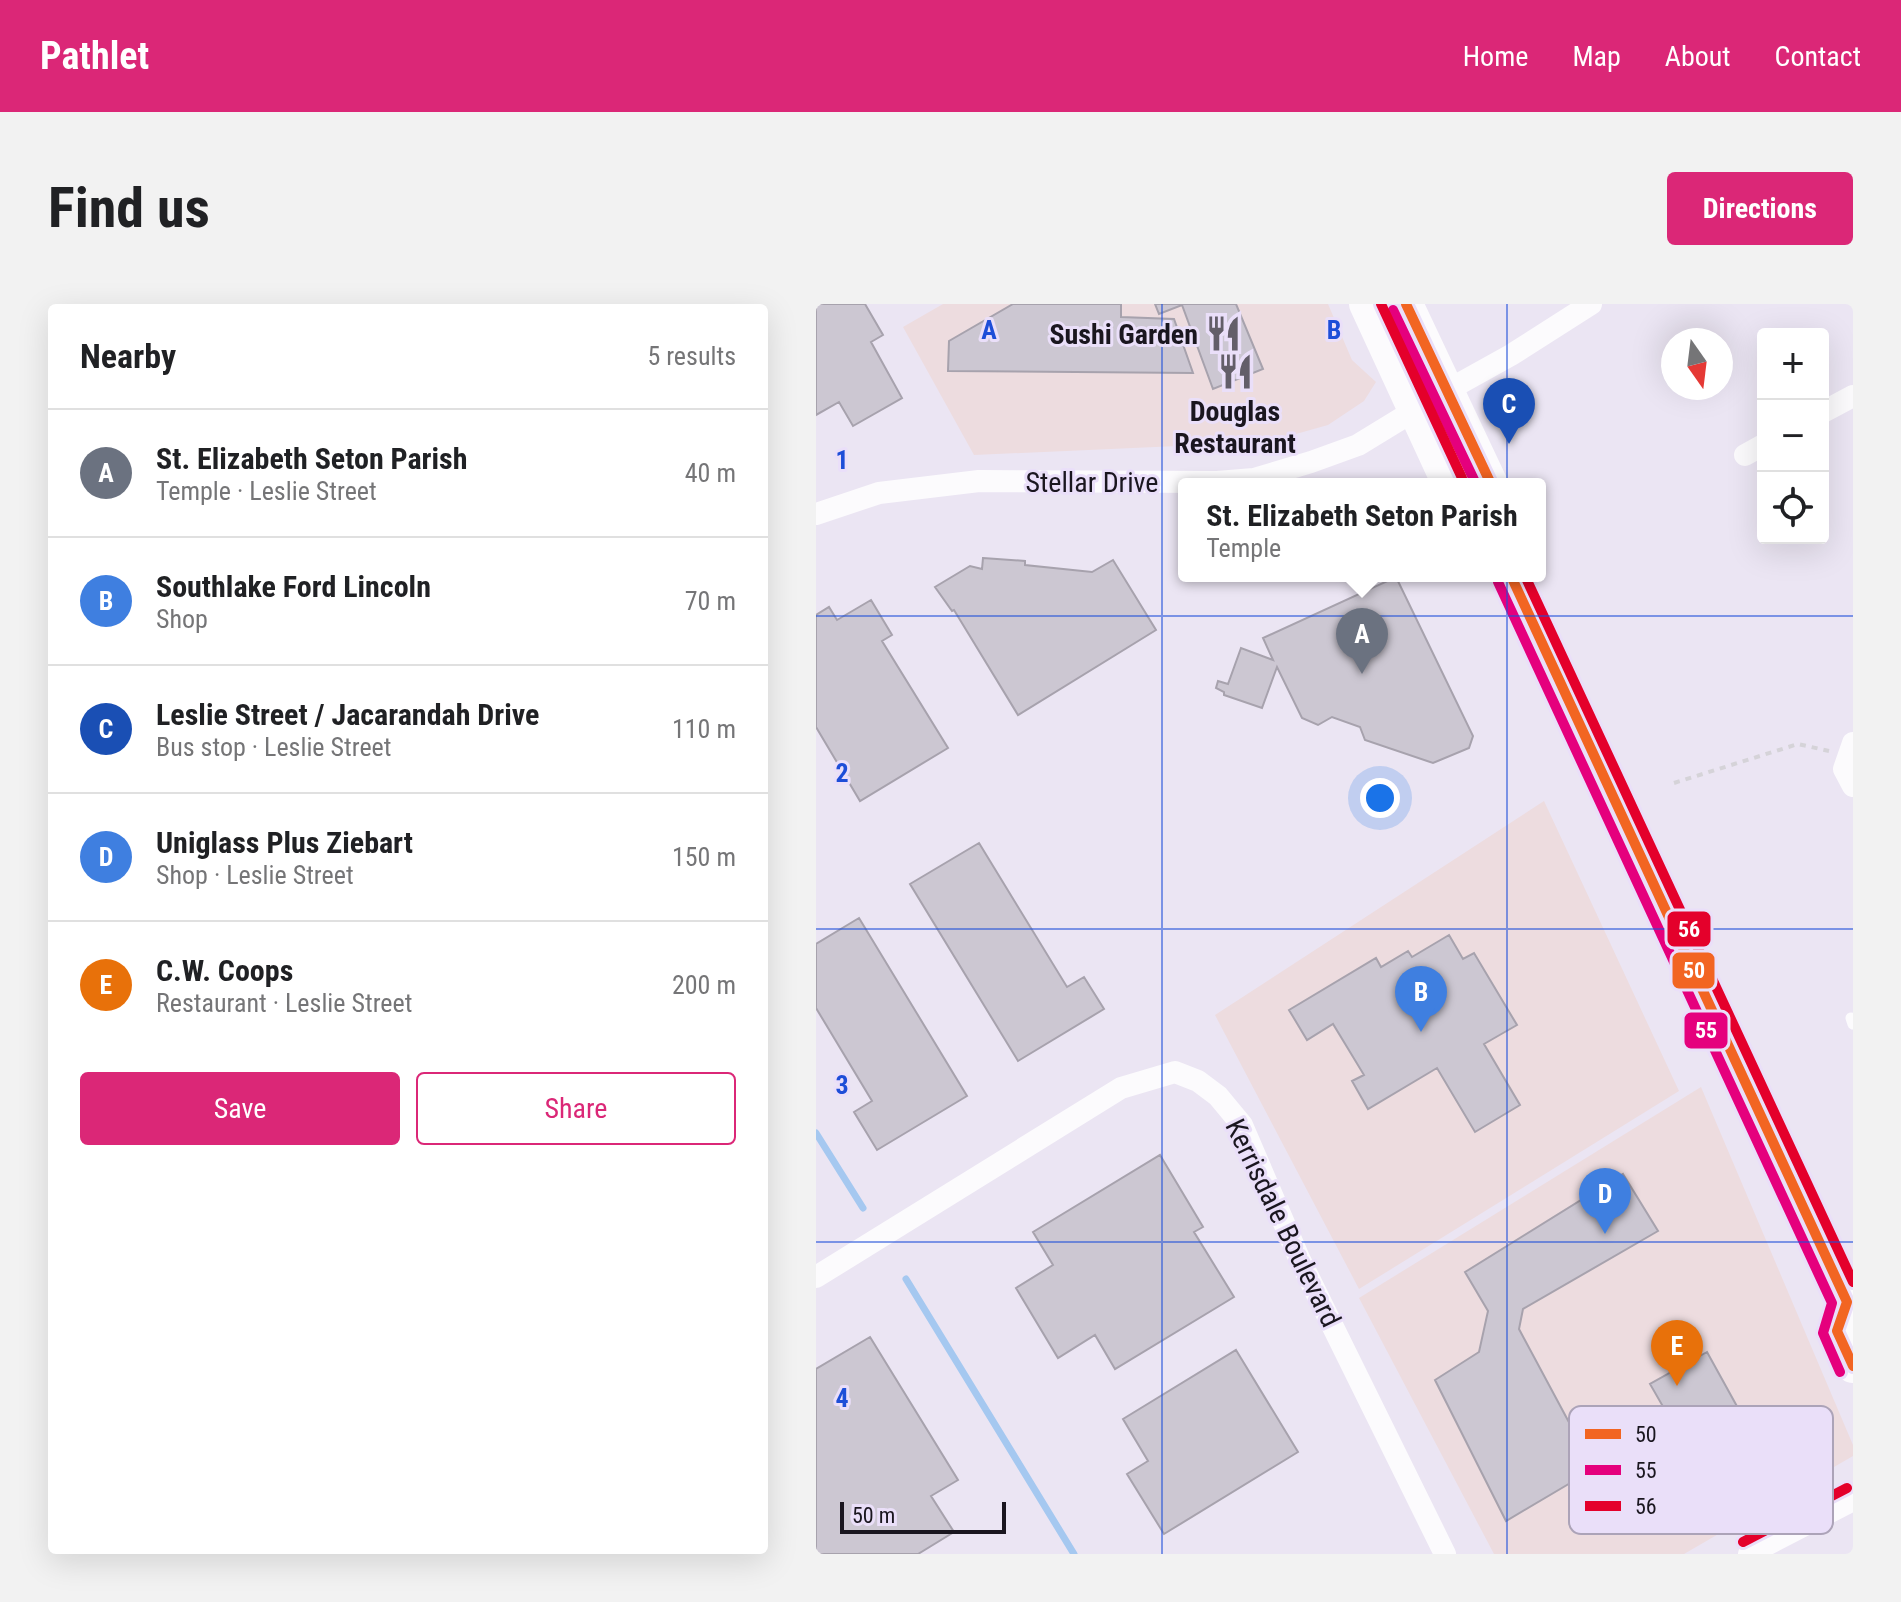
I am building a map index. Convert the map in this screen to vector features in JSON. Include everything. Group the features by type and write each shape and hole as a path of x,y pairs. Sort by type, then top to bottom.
{"main road":[{"path":"1366,304 1446,478"},
{"path":"1406,304 1488,478"},
{"path":"1514,582 1850,1303 1837,1331 1853,1366"}],"street":[{"name":"Stellar Drive","path":"1257,478 1358,445 1591,304"},
{"path":"1829,409 1853,396"},
{"name":"Stellar Drive","path":"816,514 879,493 965,482 1178,482"},
{"path":"1850,749 1844,769 1853,786"},
{"name":"Kerrisdale Boulevard","path":"816,1277 1121,1088 1175,1072 1198,1081 1218,1096 1242,1125 1299,1258 1445,1554"},
{"path":"1833,1510 1853,1500"},
{"path":"1749,1554 1788,1534"}],"path":[{"path":"1674,783 1798,744 1850,749"}],"shaded area":[{"path":"943,304 1328,304 1352,360 1376,382 1364,401 1328,425 1267,442 974,455 903,327"},
{"path":"1544,801 1679,1091 1359,1289 1215,1015"},
{"path":"1701,1087 1853,1445 1853,1456 1833,1468 1833,1406 1569,1406 1569,1534 1718,1534 1684,1554 1494,1554 1359,1298"}],"building":[{"path":"816,304 865,304 883,335 871,342 902,398 853,426 839,402 816,415"},
{"path":"1013,304 1121,304 1121,317 1174,319 1193,373 948,371 949,341"},
{"path":"1155,304 1236,304 1263,369 1213,389 1182,305 1159,314"},
{"path":"983,558 1092,572 1113,560 1156,630 1018,715 954,610 935,587 970,566 982,569"},
{"path":"1385,582 1398,582 1473,736 1469,748 1433,763 1365,740 1360,727 1332,717 1318,725 1302,718 1277,667 1262,708 1224,695 1216,688 1218,681 1228,684 1241,648 1273,660 1263,638"},
{"path":"871,600 892,635 882,641 948,748 860,801 816,727 816,615 829,607 837,620"},
{"path":"979,843 1067,987 1084,977 1104,1009 1018,1061 910,884"},
{"path":"859,918 967,1096 877,1150 854,1112 872,1101 816,1008 816,944"},
{"path":"1449,935 1463,959 1474,953 1517,1025 1484,1044 1520,1105 1475,1132 1437,1068 1368,1109 1352,1081 1364,1075 1333,1024 1307,1040 1289,1010 1376,958 1381,967 1408,951 1412,957"},
{"path":"1160,1155 1203,1227 1194,1232 1234,1297 1115,1369 1095,1335 1058,1358 1016,1288 1053,1265 1033,1232"},
{"path":"1623,1174 1658,1231 1523,1309 1519,1329 1569,1422 1569,1484 1506,1521 1435,1380 1479,1352 1488,1311 1465,1272"},
{"path":"870,1337 958,1480 931,1496 954,1532 918,1554 816,1554 816,1369"},
{"path":"1236,1350 1298,1452 1164,1534 1127,1474 1148,1461 1123,1419"},
{"path":"1707,1352 1737,1406 1663,1406 1650,1384"}],"waterway":[{"path":"816,1133 863,1208"},
{"path":"906,1279 1074,1554"}],"transit line":[{"name":"56","path":"1381,304 1462,478"},
{"name":"50","path":"1406,304 1488,478"},
{"name":"55","path":"1393,310 1473,478"},
{"name":"55","path":"1498,582 1832,1303 1823,1333 1840,1372"},
{"name":"50","path":"1514,582 1847,1302 1837,1331 1853,1366"},
{"name":"56","path":"1528,582 1853,1282"},
{"name":"56","path":"1833,1495 1847,1488"},
{"name":"56","path":"1743,1542 1758,1534"}],"place":[{"name":"Sushi Garden","path":"1224,334"},
{"name":"Douglas Restaurant","path":"1235,371"},
{"name":"Leslie Street / Jacarandah Drive","path":"1509,444"},
{"name":"St. Elizabeth Seton Parish","path":"1362,674"},
{"name":"Southlake Ford Lincoln","path":"1421,1032"},
{"name":"Uniglass Plus Ziebart","path":"1605,1234"},
{"name":"C.W. Coops","path":"1677,1386"}]}
